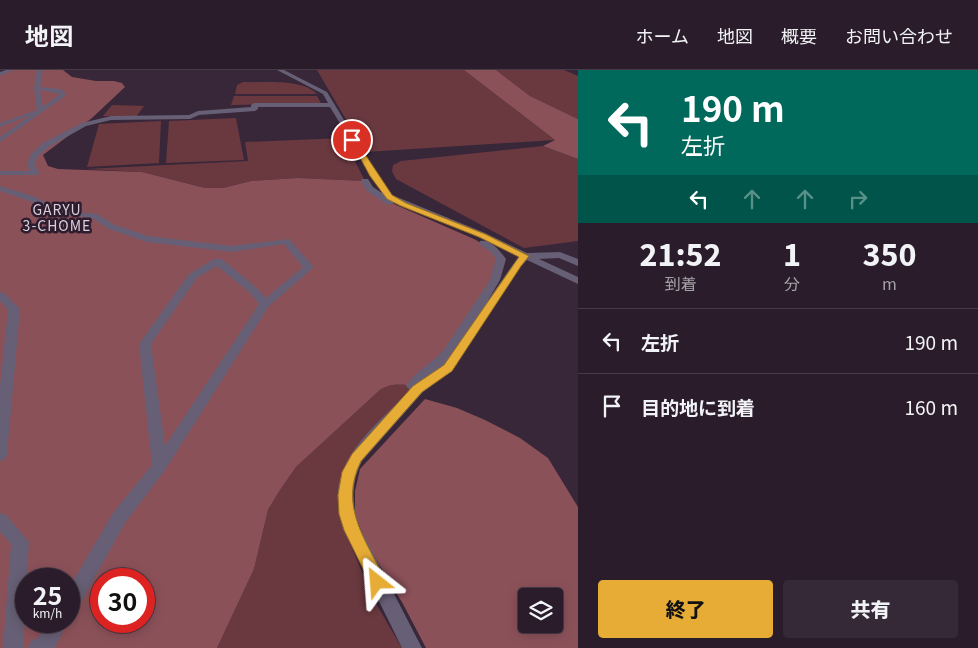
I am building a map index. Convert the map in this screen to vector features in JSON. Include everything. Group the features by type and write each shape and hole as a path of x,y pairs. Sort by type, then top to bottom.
{"street":[{"path":"0,74 11,70"},
{"path":"40,70 37,88 40,111"},
{"path":"280,70 325,93 374,176 389,197 482,235 578,281"},
{"path":"0,140 61,97 63,93 58,90 37,88"},
{"path":"2,172 35,173 31,165 34,156 46,145 84,124 103,119 190,117 198,113 254,109 254,105 332,105"},
{"path":"0,125 24,115 40,111"},
{"path":"365,181 370,189 387,201 474,239 494,250 501,259 495,280 447,354 439,363 424,373 413,386"},
{"path":"0,188 30,198 60,212 94,216 112,227 147,239 232,249 286,241 309,267 265,304 160,466 119,518 80,586"},
{"path":"412,648 352,530 346,514 345,495 349,472 356,457 418,389 448,368 517,264 525,256 560,254 578,263"},
{"path":"160,466 145,344 193,276 218,261 253,290 265,304"},
{"path":"0,295 14,309 0,455"},
{"path":"0,520 20,542 13,648"},
{"path":"38,648 46,644 52,633"}],"shaded area":[{"path":"11,70 63,70 72,77 96,81 114,81 122,83 125,87 92,118 43,155 48,166 58,169 142,172 205,188 223,188 251,181 298,178 365,181 387,201 474,239 494,250 501,263 461,332 413,386 397,384 381,389 296,467 268,510 254,569 217,648 0,648 0,74"},
{"path":"317,70 464,70 555,140 365,152"},
{"path":"464,70 496,70 530,96 578,119 578,159 543,146 555,140"},
{"path":"496,70 564,70 578,76 578,119 530,96"},
{"path":"243,82 293,83 310,89 317,94 235,94 237,85"},
{"path":"234,96 317,96 321,103 231,105"},
{"path":"112,105 144,106 136,117 103,116"},
{"path":"236,118 244,160 166,163 169,121"},
{"path":"161,121 159,163 87,167 99,124"},
{"path":"343,138 365,181 298,178 251,181 223,188 205,188 142,172 86,169 248,161 245,142"},
{"path":"543,146 578,159 578,241 524,248 396,179 392,171 393,165 401,161"},
{"path":"401,384 413,386 354,451 340,504 345,532 375,602 402,648 217,648 254,569 268,510 296,467 381,389 386,386"},
{"path":"425,399 457,408 520,438 548,458 578,507 578,648 426,648 403,604 365,541 355,514 355,491 360,469"}],"district":[{"name":"GARYU 3-CHOME","path":"57,218"}],"route":[{"path":"352,140 389,197 482,235 525,256 517,264 448,368 418,389 356,457 349,472 345,495 346,514 377,582"}]}
